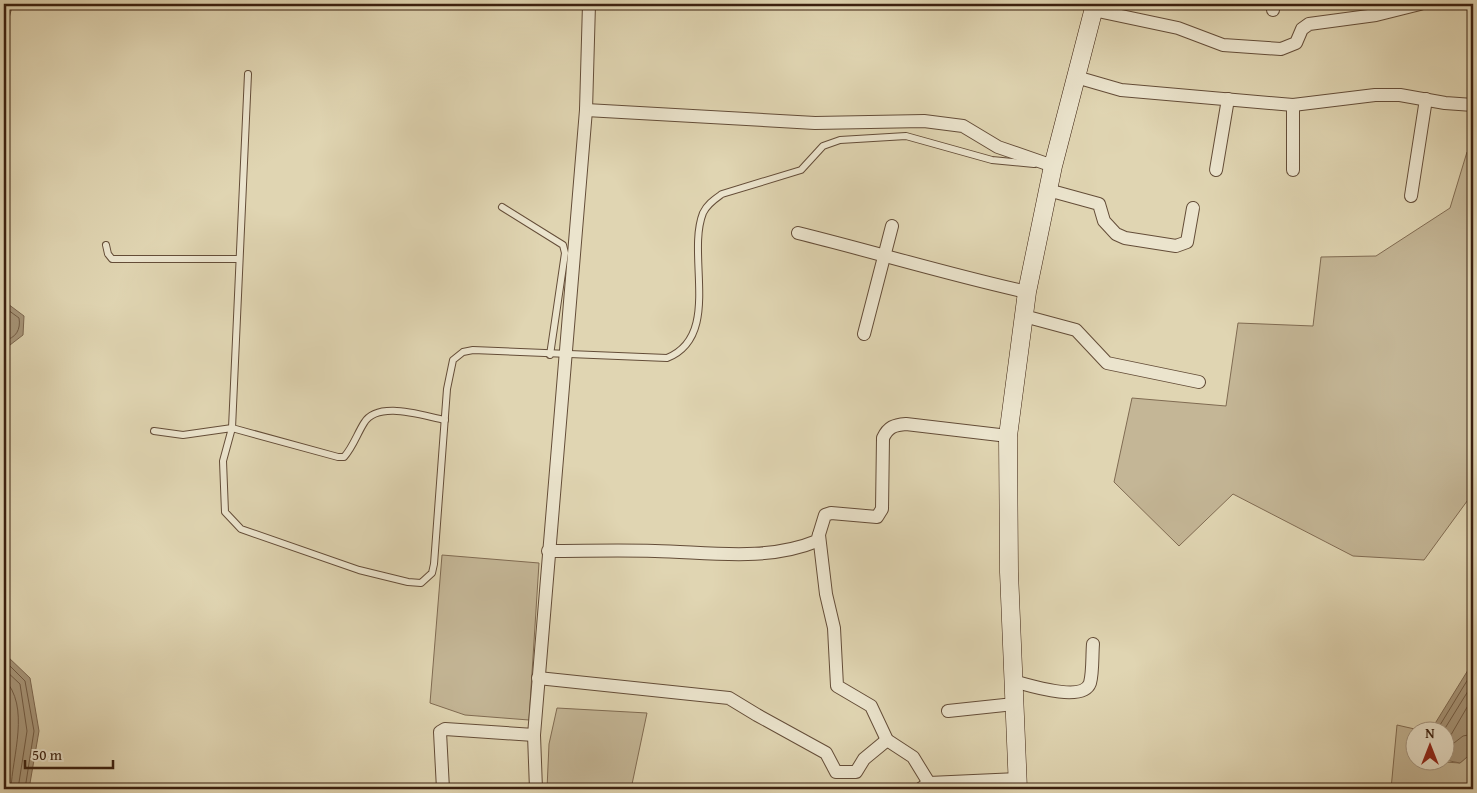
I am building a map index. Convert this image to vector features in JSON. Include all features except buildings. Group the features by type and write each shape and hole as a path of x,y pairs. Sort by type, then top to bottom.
{"main road":[{"path":"1018,784 1009,572 1008,436 1027,292 1053,166 1094,7"}],"street":[{"path":"536,789 534,734 562,377 567,356 586,110 589,4"},
{"path":"1094,7 1178,28 1223,45 1281,49 1296,43 1302,29 1309,24 1376,15 1420,4"},
{"path":"1076,77 1121,90 1293,105 1375,95 1400,94 1445,103 1473,104"},
{"path":"1216,170 1228,99"},
{"path":"1411,196 1426,99"},
{"path":"1293,105 1294,170"},
{"path":"586,110 815,123 924,121 964,126 998,147 1053,166"},
{"path":"1048,190 1099,204 1104,221 1116,234 1125,238 1176,246 1187,242 1193,208"},
{"path":"864,334 892,226"},
{"path":"798,233 886,255 963,278 1027,292"},
{"path":"1024,316 1076,330 1107,363 1198,382"},
{"path":"548,551 654,551 753,555 805,546 817,541 825,515 831,513 877,517 882,509 883,438 887,430 895,425 906,424 1008,436"},
{"path":"819,535 826,594 834,628 837,686 871,706 887,740 914,757 924,786 1018,784"},
{"path":"1014,681 1065,693 1084,691 1090,684 1093,644"},
{"path":"538,678 714,694 729,698 757,716 826,753 836,772 856,772 864,759 887,740"},
{"path":"948,711 1014,704"},
{"path":"443,789 440,732 445,729 534,734"}],"lane":[{"path":"248,74 232,428 223,461 222,477 225,512 234,524 242,529 359,570 408,582 422,583 432,573 447,389 453,360 463,352 473,350 567,356 667,358 678,354 688,345 694,335 699,298 700,226 704,211 712,201 722,194 801,170 823,146 840,140 906,136 992,160 1053,166"},
{"path":"502,207 562,245 565,253 550,354"},
{"path":"106,245 108,254 112,259 239,259"},
{"path":"154,430 183,435 232,428 338,457 344,457 350,450 365,421 377,411 389,410 445,420"}],"shaded area":[{"path":"4,4 13,4 5,41 7,115 4,130"},
{"path":"1467,152 1473,154 1473,493 1424,560 1353,556 1233,494 1179,546 1114,482 1132,398 1226,406 1238,323 1313,326 1321,257 1376,256 1450,208"},
{"path":"442,555 539,563 529,720 465,715 430,703"},
{"path":"557,708 647,713 631,789 547,789 549,744"},
{"path":"1397,725 1404,727 1404,770 1454,770 1454,763 1460,763 1473,752 1473,789 1391,789"}],"water":[{"path":"4,301 24,316 23,335 10,345 4,345"},
{"path":"4,645 7,656 30,678 39,731 29,789 4,789"},
{"path":"1473,662 1473,752 1460,763 1454,762 1454,720 1437,720"}]}
